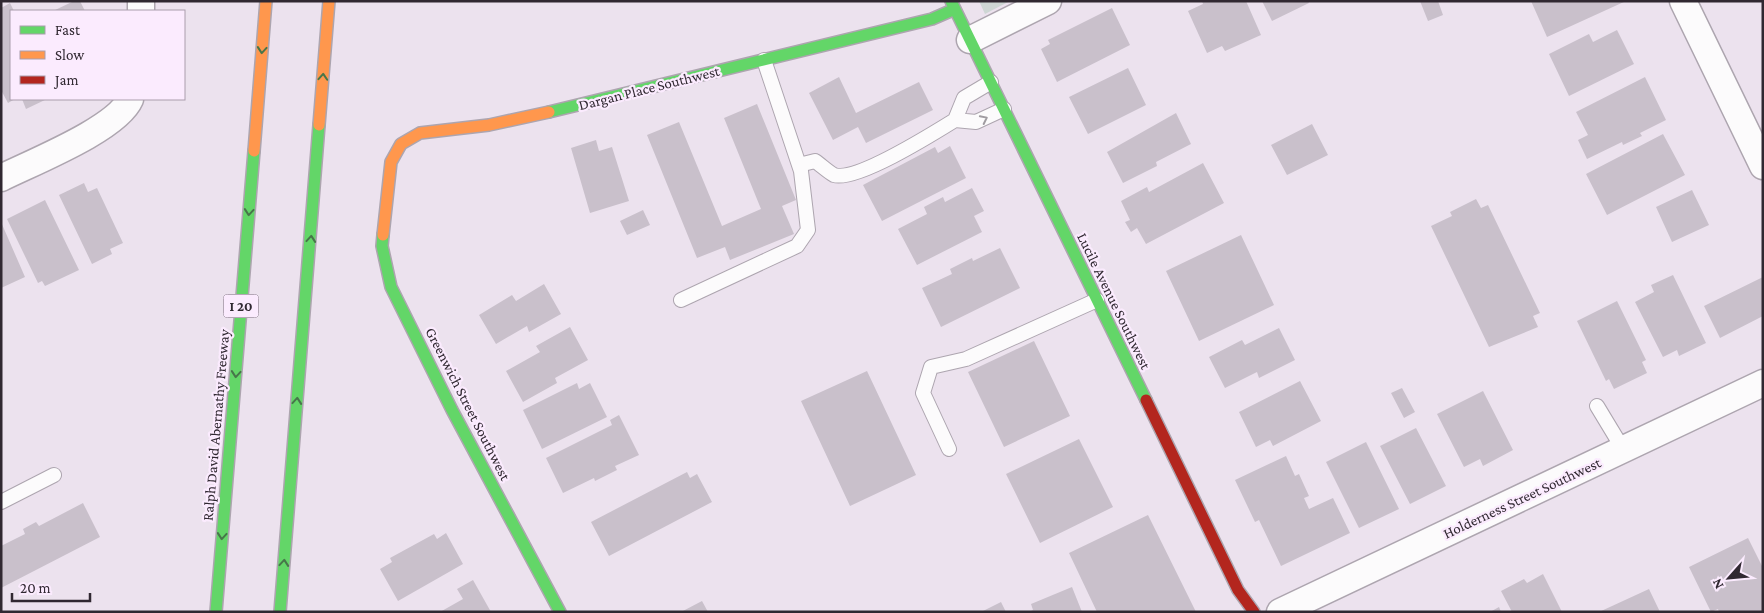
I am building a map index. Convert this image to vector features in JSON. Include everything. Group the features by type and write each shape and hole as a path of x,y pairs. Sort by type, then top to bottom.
{"main road":[{"name":"Ralph David Abernathy Freeway","path":"216,612 266,1"},
{"path":"280,612 329,1"},
{"name":"Lucile Avenue Southwest","path":"953,5 1238,590 1254,612"},
{"name":"Dargan Place Southwest","path":"387,201 391,162 401,144 420,133 508,121 764,60 932,18 953,5"},
{"name":"Greenwich Street Southwest","path":"387,201 382,246 391,287 452,410 560,612"}],"street":[{"path":"970,40 1048,1"},
{"path":"1683,1 1763,166"},
{"path":"1,178 105,126 126,108 130,100"},
{"name":"Holderness Street Southwest","path":"1280,612 1763,383"}],"lane":[{"path":"681,300 797,246 808,230 799,165 764,60"},
{"path":"955,120 964,98 991,82"},
{"path":"799,165 815,161 834,175 852,176 911,146 955,120 976,122 1004,109"},
{"path":"949,449 923,393 932,367 966,359 1097,300"},
{"path":"1597,406 1623,449"},
{"path":"1,502 54,475"}],"shaded area":[{"path":"979,1 1010,1 985,14"}],"building":[{"path":"74,1 80,1 84,10 55,10"},
{"path":"1202,1 1246,1 1261,35 1225,51 1222,46 1207,53 1188,11 1203,4"},
{"path":"1262,1 1308,1 1309,3 1272,21"},
{"path":"1420,1 1438,1 1443,15 1428,21"},
{"path":"1531,1 1626,1 1547,37"},
{"path":"10,3 14,10 10,10 10,100 13,100 8,103 1,90 1,8"},
{"path":"1112,8 1130,45 1057,82 1041,49 1050,44 1048,40"},
{"path":"1617,30 1634,64 1569,96 1549,54 1589,34 1593,42"},
{"path":"1128,68 1146,105 1088,134 1069,97"},
{"path":"839,77 856,113 919,82 933,110 866,143 858,127 833,140 809,93"},
{"path":"1645,77 1666,120 1640,133 1642,136 1623,145 1622,142 1587,159 1578,140 1588,135 1576,112"},
{"path":"22,100 45,100 26,109"},
{"path":"757,104 796,200 782,206 794,234 730,260 725,247 697,258 647,135 679,122 722,226 761,209 724,118"},
{"path":"1176,113 1191,144 1156,162 1157,166 1123,183 1107,152"},
{"path":"1312,124 1328,155 1287,175 1271,145"},
{"path":"1663,134 1685,175 1607,215 1586,174"},
{"path":"596,140 599,151 612,147 629,201 590,213 571,148"},
{"path":"950,146 966,178 882,221 863,185 935,147 938,153"},
{"path":"1203,163 1224,203 1146,244 1137,228 1131,232 1125,222 1130,220 1121,201 1147,187 1149,192"},
{"path":"84,183 88,192 97,188 123,243 110,249 112,254 92,264 59,195"},
{"path":"972,188 984,211 974,216 982,232 917,265 898,229 927,214 924,207 943,197 945,202"},
{"path":"1692,190 1709,225 1672,242 1656,207"},
{"path":"1476,199 1481,208 1488,205 1540,313 1533,316 1538,327 1489,347 1431,226 1452,216 1450,212"},
{"path":"45,200 79,270 45,286 42,281 38,283 7,219"},
{"path":"643,210 650,225 627,235 620,221"},
{"path":"1,222 25,277 1,288"},
{"path":"1241,235 1274,305 1199,341 1166,271"},
{"path":"1000,248 1020,288 941,327 922,288 952,274 950,269 972,258 973,261"},
{"path":"1673,275 1706,343 1679,356 1677,350 1663,357 1635,302 1654,292 1651,285"},
{"path":"1763,277 1763,316 1720,338 1704,306"},
{"path":"544,284 561,314 529,332 527,326 496,344 479,315 512,295 516,301"},
{"path":"1617,301 1646,360 1642,362 1647,373 1614,389 1609,379 1606,381 1577,321"},
{"path":"570,327 588,360 555,378 557,383 523,402 506,371 540,352 536,346"},
{"path":"1279,328 1295,360 1259,378 1257,372 1225,388 1209,357 1242,340 1245,345"},
{"path":"1034,341 1070,416 1004,447 968,372"},
{"path":"867,371 916,475 850,506 801,401"},
{"path":"1300,381 1321,421 1273,446 1270,440 1256,447 1239,412"},
{"path":"577,383 579,389 590,383 607,417 542,449 523,410"},
{"path":"1402,388 1415,412 1404,418 1391,393"},
{"path":"1483,391 1513,450 1483,466 1480,459 1464,467 1437,414"},
{"path":"619,415 639,455 615,466 617,470 595,481 594,478 563,493 546,458 612,425 610,420"},
{"path":"1416,428 1446,486 1410,504 1380,446"},
{"path":"1079,439 1113,507 1040,543 1006,474"},
{"path":"1366,442 1399,509 1359,528 1326,462"},
{"path":"1286,456 1295,476 1299,474 1309,496 1304,498 1309,509 1333,498 1350,533 1281,566 1259,520 1255,522 1235,480"},
{"path":"687,472 690,478 697,474 712,502 609,556 591,522"},
{"path":"83,503 100,537 1,588 1,546 25,534 23,529 36,522 39,526"},
{"path":"1148,515 1196,612 1097,612 1069,553"},
{"path":"446,533 463,564 398,601 380,569 392,562 390,558 434,534 437,539"},
{"path":"1748,538 1763,568 1763,612 1719,612 1718,609 1711,612 1689,567"},
{"path":"1543,574 1562,612 1512,612 1501,591 1524,579 1527,583"},
{"path":"473,580 491,612 440,612 463,599 457,589"},
{"path":"1072,587 1082,612 1029,612 1033,610 1031,604"},
{"path":"1649,589 1660,612 1599,612"},
{"path":"702,601 708,612 681,612"},
{"path":"1001,602 1006,612 981,612"},
{"path":"1499,607 1501,612 1490,612"}],"traffic: fast":[{"path":"951,1 1146,400"},
{"path":"549,112 932,19 955,9"},
{"path":"280,612 319,125"},
{"path":"216,612 254,151"},
{"path":"383,235 382,246 391,287 452,410 560,612"}],"traffic: slow":[{"path":"254,151 266,1"},
{"path":"319,125 329,1"},
{"path":"383,235 391,162 401,144 420,133 489,125 549,112"}],"traffic: jam":[{"path":"1146,400 1238,590 1254,612"}]}
